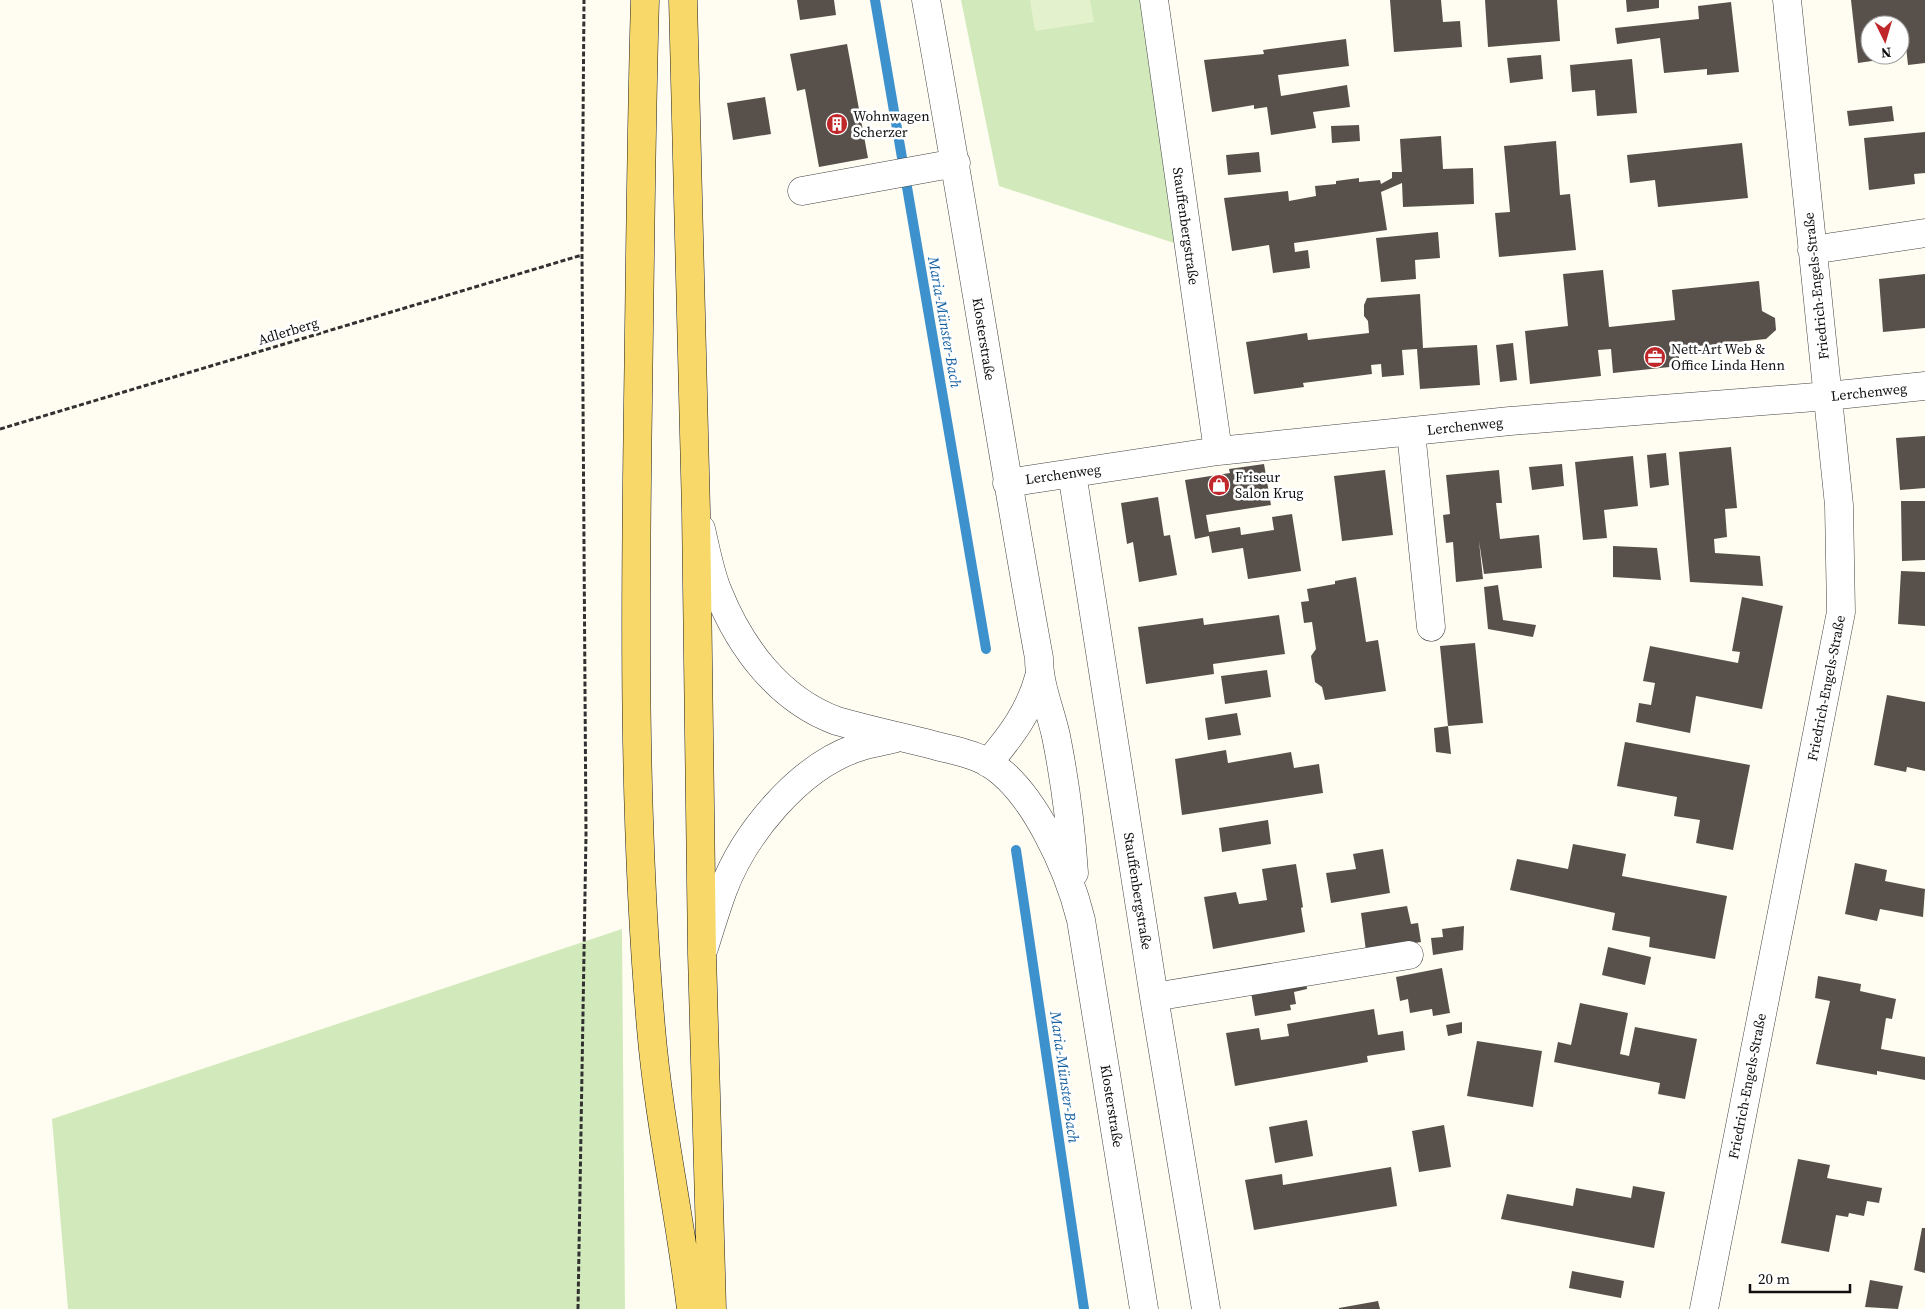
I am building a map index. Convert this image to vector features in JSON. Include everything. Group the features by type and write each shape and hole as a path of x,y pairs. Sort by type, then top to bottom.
{"main road":[{"path":"645,0 635,588 639,821 651,1027 659,1104 684,1253 691,1309"},
{"path":"683,0 696,511 702,954 712,1309"}],"street":[{"name":"Klosterstraße","path":"926,0 956,163 1007,482 1039,658 1039,677 1056,736 1070,828 1077,903 1144,1309"},
{"name":"Stauffenbergstraße","path":"1154,0 1218,451"},
{"name":"Friedrich-Engels-Straße","path":"1704,1309 1841,612 1839,505 1787,0"},
{"path":"802,191 956,163"},
{"path":"1812,250 1925,233"},
{"name":"Lerchenweg","path":"1007,482 1072,474 1218,451 1510,421 1828,396 1925,386"},
{"path":"1411,432 1431,627"},
{"name":"Stauffenbergstraße","path":"1072,474 1154,997 1206,1309"},
{"name":"Klosterstraße","path":"696,511 717,591 747,648 771,677 789,694 824,717 965,753 988,763 1010,782 1041,822 1061,860 1077,903"},
{"name":"Klosterstraße","path":"988,763 1023,719 1030,707 1039,677"},
{"path":"702,954 727,880 752,836 774,806 822,765 838,755 856,748 902,737"},
{"path":"1154,997 1409,955"}],"path":[{"path":"578,1309 586,835 582,255 584,0"},
{"name":"Adlerberg","path":"0,429 582,255"}],"green space":[{"path":"961,0 1141,0 1177,244 999,186"},
{"path":"1030,0 1090,0 1094,22 1035,31"},
{"path":"622,929 625,1309 68,1309 52,1119"}],"building":[{"path":"797,0 834,0 836,15 800,20"},
{"path":"1390,0 1441,0 1443,22 1460,21 1462,47 1394,52"},
{"path":"1485,0 1557,0 1560,41 1488,47"},
{"path":"1626,0 1659,0 1659,8 1627,12"},
{"path":"1851,0 1925,0 1925,63 1910,65 1910,15 1860,15 1860,63 1858,63"},
{"path":"1731,2 1739,72 1707,75 1707,69 1664,73 1660,38 1617,44 1615,28 1699,19 1698,6"},
{"path":"1346,39 1349,66 1278,75 1281,96 1347,85 1350,107 1313,112 1316,128 1271,135 1267,107 1254,109 1254,105 1212,112 1204,60 1264,54 1263,50"},
{"name":"Wohnwagen Scherzer","path":"847,44 868,158 819,167 805,89 797,91 790,54"},
{"path":"1541,55 1543,79 1510,83 1507,58"},
{"path":"1632,59 1637,113 1597,116 1595,90 1572,92 1570,65"},
{"path":"765,97 771,134 733,140 727,103"},
{"path":"1892,106 1894,121 1849,126 1847,111"},
{"path":"1359,125 1360,141 1332,143 1331,126"},
{"path":"1925,132 1925,173 1914,174 1915,184 1869,190 1864,138"},
{"path":"1441,136 1443,169 1473,168 1474,204 1403,207 1402,183 1381,192 1387,230 1294,243 1295,252 1308,250 1310,268 1273,273 1269,245 1232,251 1224,198 1288,191 1289,201 1316,196 1315,186 1336,184 1336,181 1359,178 1359,182 1380,180 1381,184 1392,178 1392,172 1402,172 1400,139"},
{"path":"1556,141 1560,195 1570,194 1576,250 1499,257 1495,213 1510,212 1504,146"},
{"path":"1742,143 1748,198 1658,207 1655,180 1630,183 1627,155"},
{"path":"1259,152 1261,172 1228,175 1226,155"},
{"path":"1438,232 1440,258 1415,260 1416,279 1381,282 1376,238"},
{"path":"1603,270 1609,327 1675,320 1672,290 1759,281 1762,311 1775,318 1776,330 1766,339 1679,348 1679,366 1613,373 1611,349 1598,350 1601,376 1530,384 1525,331 1568,326 1563,274"},
{"path":"1925,274 1925,328 1883,332 1879,279"},
{"path":"1420,294 1423,348 1477,345 1480,385 1420,389 1417,349 1402,350 1404,375 1382,377 1381,364 1371,365 1372,374 1303,383 1304,387 1254,394 1246,342 1307,333 1308,340 1369,333 1368,321 1364,316 1364,305 1367,298"},
{"path":"1513,343 1517,380 1500,382 1496,345"},
{"path":"1925,436 1925,488 1900,490 1896,438"},
{"path":"1731,447 1737,508 1725,509 1727,537 1714,539 1715,553 1760,556 1763,586 1690,582 1679,452"},
{"path":"1666,453 1669,485 1650,488 1647,455"},
{"path":"1633,456 1638,506 1604,510 1607,538 1583,540 1575,462"},
{"path":"1264,464 1271,505 1206,515 1209,532 1240,527 1241,535 1274,530 1272,517 1292,514 1301,571 1248,579 1243,548 1212,553 1209,536 1195,539 1185,480 1230,473 1229,469"},
{"path":"1562,464 1564,486 1532,490 1529,467"},
{"path":"1385,470 1393,535 1342,541 1334,476"},
{"path":"1499,470 1502,503 1496,503 1500,539 1539,535 1542,568 1484,574 1479,541 1483,579 1456,582 1453,542 1446,543 1443,515 1450,514 1446,475"},
{"path":"1158,497 1164,536 1170,535 1177,575 1139,582 1133,542 1127,544 1121,503"},
{"path":"1901,501 1925,501 1925,560 1902,561"},
{"path":"1613,546 1657,548 1661,580 1613,577"},
{"path":"1901,571 1925,572 1925,626 1898,624"},
{"path":"1356,577 1366,642 1378,640 1386,691 1325,700 1322,687 1315,682 1311,656 1316,649 1312,622 1304,623 1301,602 1309,601 1307,589 1335,584 1335,581"},
{"path":"1498,585 1503,620 1536,625 1533,637 1488,629 1484,587"},
{"path":"1742,597 1783,606 1762,709 1696,696 1690,733 1636,722 1639,703 1651,705 1655,683 1643,681 1650,646 1738,663 1740,652 1732,651"},
{"path":"1279,615 1285,654 1213,664 1214,674 1146,684 1138,627 1203,618 1204,625"},
{"path":"1475,643 1483,723 1448,726 1440,646"},
{"path":"1267,670 1271,697 1225,704 1221,676"},
{"path":"1887,695 1925,702 1925,771 1907,767 1906,772 1874,765"},
{"path":"1237,713 1241,735 1208,740 1205,718"},
{"path":"1448,726 1451,754 1436,752 1434,728"},
{"path":"1625,742 1750,765 1733,850 1696,843 1700,820 1674,816 1677,797 1617,786"},
{"path":"1226,750 1228,763 1291,752 1294,768 1319,764 1323,793 1182,815 1175,759"},
{"path":"1268,820 1271,844 1222,852 1219,828"},
{"path":"1573,844 1626,854 1622,876 1727,896 1715,959 1649,947 1650,937 1612,930 1615,913 1510,890 1517,859 1568,869"},
{"path":"1383,849 1390,893 1331,903 1326,873 1356,869 1353,854"},
{"path":"1855,863 1887,870 1885,881 1925,889 1923,917 1880,909 1877,921 1845,914"},
{"path":"1296,864 1305,932 1213,949 1204,897 1236,892 1239,904 1267,900 1262,869"},
{"path":"1407,906 1411,924 1418,923 1421,942 1366,951 1361,913"},
{"path":"1464,926 1463,950 1433,955 1431,938 1443,937 1442,929"},
{"path":"1608,947 1651,957 1645,985 1602,975"},
{"path":"1442,968 1450,1013 1433,1016 1432,1009 1410,1013 1408,999 1400,1001 1396,977"},
{"path":"1305,976 1307,989 1294,992 1296,1004 1290,1005 1291,1010 1255,1016 1250,986"},
{"path":"1818,976 1861,984 1860,991 1896,999 1892,1019 1886,1018 1881,1049 1925,1057 1925,1080 1877,1071 1877,1075 1816,1064 1830,1001 1815,998"},
{"path":"1580,1003 1628,1013 1620,1054 1629,1056 1635,1027 1697,1039 1685,1099 1658,1094 1660,1083 1554,1062 1558,1042 1571,1045"},
{"path":"1374,1009 1378,1035 1403,1031 1405,1050 1367,1056 1368,1062 1235,1086 1226,1033 1259,1028 1261,1040 1289,1036 1287,1024"},
{"path":"1462,1022 1462,1033 1448,1036 1446,1025"},
{"path":"1477,1041 1542,1051 1533,1107 1467,1096"},
{"path":"1307,1120 1313,1156 1275,1163 1269,1127"},
{"path":"1444,1125 1451,1167 1419,1172 1412,1131"},
{"path":"1798,1159 1830,1165 1827,1178 1882,1188 1879,1203 1867,1201 1864,1216 1849,1213 1848,1217 1836,1215 1829,1252 1781,1243"},
{"path":"1391,1167 1397,1206 1254,1230 1245,1180 1282,1174 1283,1185"},
{"path":"1633,1186 1665,1192 1654,1248 1501,1219 1507,1194 1573,1206 1576,1188 1631,1198"},
{"path":"1922,1228 1925,1228 1925,1273 1914,1270"},
{"path":"1572,1271 1624,1281 1621,1298 1569,1288"},
{"path":"1870,1280 1903,1286 1898,1309 1865,1307"},
{"path":"1378,1301 1380,1309 1339,1309 1339,1308"}],"waterway":[{"name":"Maria-Münster-Bach","path":"875,0 986,649"},
{"name":"Maria-Münster-Bach","path":"1016,850 1084,1309"}],"place":[{"name":"Wohnwagen Scherzer","path":"837,124"},
{"name":"Nett-Art Web & Office Linda Henn","path":"1655,357"},
{"name":"Friseur Salon Krug","path":"1219,485"}]}
